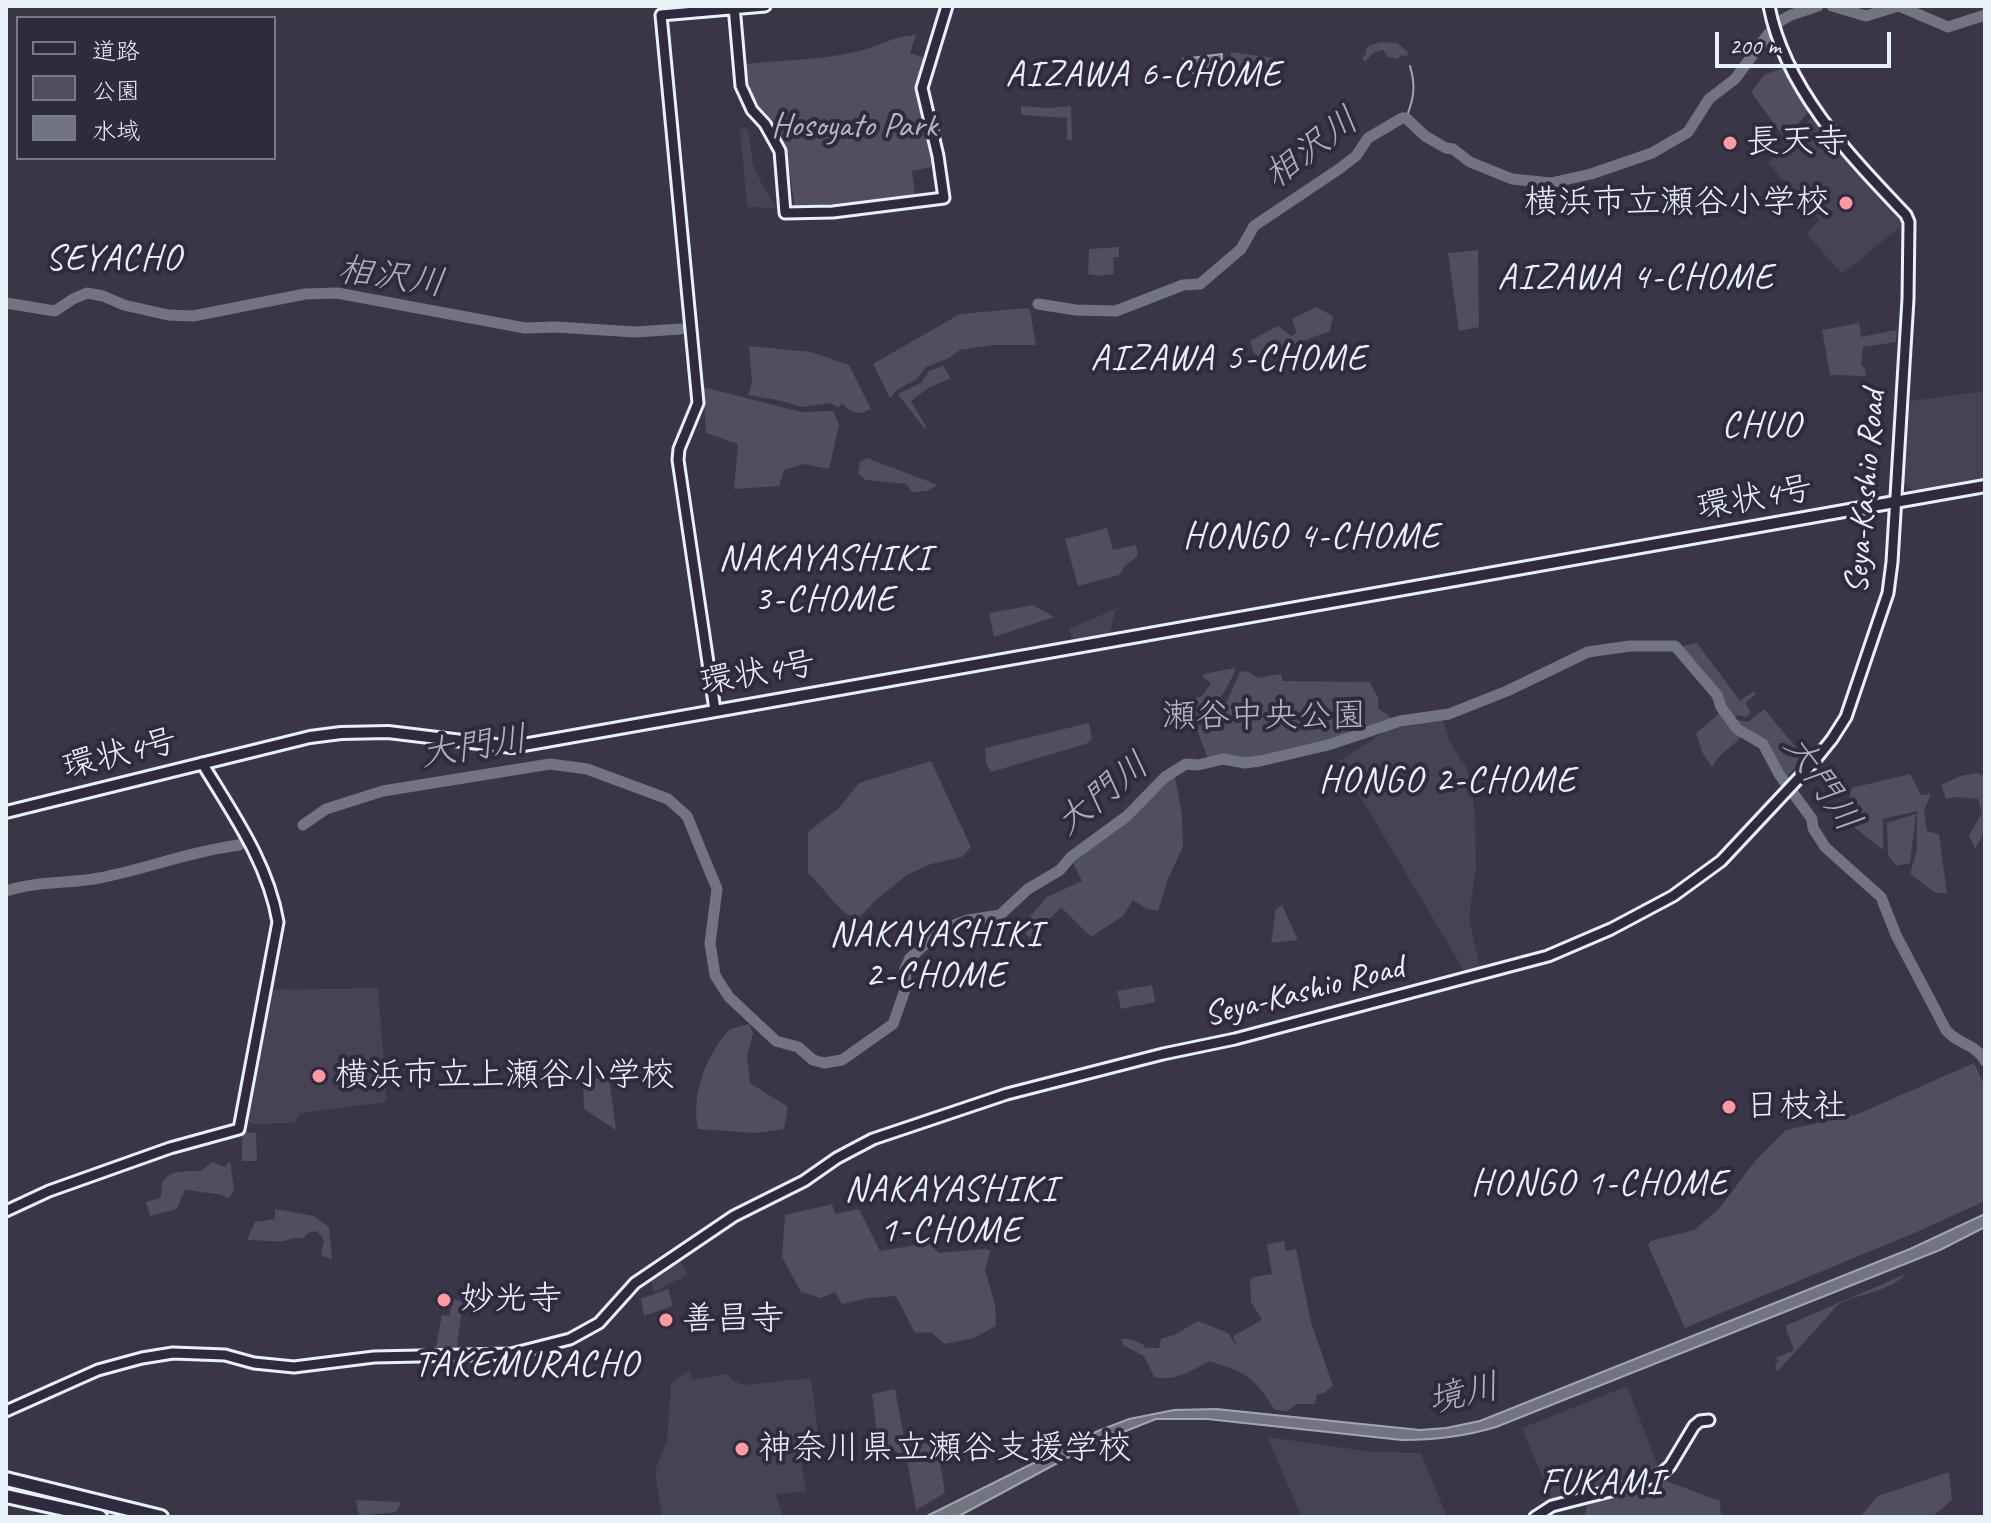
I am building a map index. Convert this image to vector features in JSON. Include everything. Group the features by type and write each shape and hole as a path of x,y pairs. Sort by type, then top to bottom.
{"highway":[{"path":"6,1479 161,1517"},
{"path":"6,1496 100,1517"}],"main road":[{"path":"715,710 678,460 679,449 698,403 661,15 765,6"},
{"path":"734,7 741,86 752,110 774,137 780,151 785,213 833,212 944,198 922,88 947,6"},
{"name":"Seya-Kashio Road","path":"6,1411 98,1370 130,1360 173,1353 225,1355 254,1363 294,1367 374,1357 511,1354 570,1339 599,1323 635,1283 734,1216 804,1181 837,1158 873,1139 1007,1094 1235,1039 1548,956 1611,929 1673,896 1721,861 1811,765 1841,727 1888,593 1897,502 1909,222 1815,110 1777,36 1769,6"},
{"name":"環状4号","path":"6,812 310,737 388,732 512,747 1985,486"},
{"path":"6,1211 49,1191 170,1148 229,1129 239,1129 278,922 274,898 261,864 202,763"},
{"path":"1535,1517 1552,1506 1643,1482 1662,1473 1670,1466 1694,1426 1700,1421 1709,1420"}],"shaded area":[{"name":"横浜市立瀬谷小学校","path":"1814,115 1901,218 1901,226 1842,274 1807,234 1819,220 1768,163"},
{"path":"740,129 748,129 753,164 777,208 747,207"},
{"path":"1985,391 1985,479 1913,490 1904,483 1911,401"},
{"path":"1116,609 1109,635 1075,641 1068,629"},
{"path":"1443,719 1450,743 1467,768 1475,812 1476,867 1469,918 1480,968 1465,972 1339,761 1389,729"},
{"name":"横浜市立上瀬谷小学校","path":"378,988 387,1102 301,1113 294,1123 252,1124 245,1118 270,990"},
{"path":"680,1259 687,1275 654,1292 650,1279"},
{"name":"神奈川県立瀬谷支援学校","path":"690,1370 692,1380 728,1374 732,1380 744,1385 811,1378 821,1456 801,1460 806,1491 776,1494 783,1517 662,1517 655,1470 667,1441 671,1384"},
{"path":"1627,1386 1659,1469 1644,1478 1569,1499 1552,1500 1522,1428"},
{"path":"1267,1437 1373,1452 1421,1453 1447,1517 1302,1517"}],"green space":[{"name":"Hosoyato Park","path":"916,35 910,53 925,58 917,89 934,161 931,167 912,171 915,194 912,198 795,209 786,146 772,120 757,105 750,90 746,64 842,55"},
{"path":"1381,42 1397,43 1408,52 1407,56 1401,55 1398,59 1388,57 1383,50 1373,53 1365,62 1362,58 1366,49"},
{"path":"1231,52 1274,58 1271,82 1229,75"},
{"path":"1783,68 1809,111 1785,139 1751,92 1764,75"},
{"path":"1021,106 1071,106 1072,140 1067,140 1067,118 1021,115"},
{"path":"1119,247 1119,257 1113,257 1114,274 1088,274 1089,249"},
{"path":"1478,250 1479,327 1459,331 1448,253"},
{"path":"1316,307 1333,316 1330,331 1282,349 1277,348 1274,356 1261,357 1254,353 1250,341 1278,326 1291,336 1297,333 1292,319"},
{"path":"1030,310 1036,345 993,345 960,350 926,367 917,379 897,390 890,398 873,364 960,314"},
{"path":"1859,323 1861,337 1897,330 1896,342 1863,347 1861,364 1866,376 1830,375 1822,330"},
{"path":"749,346 811,352 849,365 871,409 855,413 842,403 838,408 831,403 802,407 748,395 752,383"},
{"path":"943,366 951,378 928,388 911,401 927,428 924,428 898,394 921,383 929,371"},
{"path":"703,387 801,412 833,411 839,425 829,469 804,464 784,470 779,486 734,489 738,444 706,433"},
{"path":"867,458 938,485 927,491 912,492 906,484 866,480 858,474 860,462"},
{"path":"1107,528 1113,550 1136,545 1138,556 1119,575 1078,586 1065,539"},
{"path":"1033,605 1054,617 994,637 989,613"},
{"path":"1697,643 1740,701 1754,691 1756,694 1745,703 1751,712 1746,717 1738,715 1732,719 1704,680 1675,648"},
{"path":"1234,668 1220,698 1197,718 1187,711 1173,710 1169,706 1202,696 1211,683 1203,677 1204,674"},
{"name":"瀬谷中央公園","path":"1247,671 1258,678 1281,674 1283,681 1370,682 1378,698 1378,708 1396,721 1261,760 1209,761 1196,727 1227,701 1240,672"},
{"path":"1764,709 1801,753 1801,761 1787,777 1766,744 1748,730 1712,767 1702,752 1696,733 1720,713 1728,725 1738,720 1748,722"},
{"path":"1089,723 1092,739 1086,744 991,772 986,764 985,748"},
{"path":"931,761 971,847 962,857 931,864 907,875 857,920 837,905 808,873 808,832 839,808 859,783"},
{"path":"1174,771 1182,815 1183,847 1158,911 1147,909 1133,900 1123,916 1091,937 1061,907 1031,939 1020,928 1047,897 1082,881 1073,863 1136,814"},
{"path":"1978,773 1985,777 1985,832 1975,849 1969,835 1982,813 1978,799 1946,799 1941,785 1960,776"},
{"path":"1910,774 1921,795 1931,794 1924,811 1927,831 1939,834 1947,894 1934,892 1910,874 1917,850 1917,811 1883,819 1883,850 1854,827 1850,796 1852,788"},
{"path":"1916,814 1910,863 1896,866 1888,855 1887,823"},
{"path":"1282,905 1298,940 1271,943 1276,909"},
{"path":"1152,985 1155,1002 1121,1009 1117,991"},
{"path":"749,1024 753,1033 747,1056 750,1083 788,1107 784,1129 756,1133 698,1129 697,1103 707,1063 730,1029"},
{"path":"1974,1063 1985,1086 1985,1201 1685,1328 1648,1245 1651,1241 1694,1230 1719,1209 1755,1161 1786,1130 1858,1114"},
{"path":"609,1077 616,1130 584,1109 583,1080"},
{"path":"244,1132 256,1133 257,1161 242,1161"},
{"path":"230,1161 234,1190 229,1198 185,1189 177,1209 150,1216 146,1202 160,1198 162,1184 169,1176 179,1172 201,1171 212,1162 225,1167"},
{"path":"832,1204 835,1214 859,1209 880,1251 928,1243 939,1253 990,1251 985,1270 995,1304 996,1326 974,1338 945,1344 931,1332 915,1333 896,1296 842,1304 835,1292 821,1298 801,1292 782,1257 785,1215"},
{"path":"275,1209 314,1216 329,1227 332,1260 321,1255 324,1240 317,1231 308,1233 302,1239 247,1240 255,1222 275,1219"},
{"path":"1284,1241 1286,1251 1296,1249 1311,1322 1333,1386 1317,1394 1315,1404 1297,1404 1287,1411 1275,1410 1248,1377 1209,1361 1176,1377 1154,1377 1144,1356 1123,1345 1121,1339 1135,1341 1146,1348 1159,1348 1161,1339 1198,1321 1228,1333 1237,1347 1233,1336 1262,1320 1251,1302 1250,1280 1272,1274 1267,1244"},
{"path":"1906,1274 1889,1286 1837,1306 1777,1372 1776,1358 1794,1350 1785,1326"},
{"path":"668,1289 673,1306 644,1316 641,1299"},
{"path":"454,1299 463,1302 456,1353 435,1352 442,1315 449,1316"},
{"path":"895,1389 905,1443 936,1437 945,1493 916,1510 906,1454 879,1448 872,1394"},
{"path":"1949,1472 1952,1500 1932,1517 1860,1517 1878,1496"},
{"path":"1661,1479 1720,1501 1721,1517 1574,1517 1585,1514 1588,1501"},
{"path":"356,1500 401,1502 396,1512 359,1516"}],"water":[{"path":"1222,54 1221,71 1190,73 1183,59"},
{"path":"1985,1214 1985,1227 1940,1250 1496,1427 1450,1437 1402,1440 1207,1419 1156,1419 1093,1444 957,1517 925,1517 1098,1431 1129,1419 1174,1410 1216,1409 1420,1430 1480,1421 1910,1249"}],"waterway":[{"name":"相沢川","path":"1777,23 1818,6"},
{"name":"相沢川","path":"1832,6 1866,16 1898,6"},
{"name":"相沢川","path":"1899,6 1948,27 1985,15"},
{"name":"相沢川","path":"1038,304 1076,310 1116,311 1183,285 1200,284 1241,249 1254,226 1339,169 1356,156 1368,138 1402,118 1406,118 1425,136 1453,149 1470,162 1512,179 1551,183 1591,174 1652,153 1688,132 1709,99 1735,79 1769,33"},
{"path":"1406,118 1413,92 1410,66"},
{"name":"相沢川","path":"6,303 55,311 87,293 168,315 193,316 305,294 337,293 525,328 635,332 681,329"},
{"name":"大門川","path":"303,825 326,809 383,791 550,764 587,769 668,799 687,816 717,889 710,943 715,975 729,997 776,1041 798,1047 813,1060 824,1063 842,1060 893,1024 906,987 905,969 910,958 941,930 968,920 1000,915 1028,889 1060,870 1071,857 1127,816 1165,777 1186,764 1198,765 1223,759 1245,763 1260,761 1328,745 1400,721 1449,714 1507,691 1588,652 1630,646 1675,646 1717,695 1721,707 1737,729 1763,744 1779,774 1812,819 1813,828 1825,847 1881,897 1896,935 1946,1030 1977,1051 1985,1061"},
{"name":"大門川","path":"6,891 99,878 203,851 239,845"}],"place":[{"name":"長天寺","path":"1730,143"},
{"name":"横浜市立瀬谷小学校","path":"1846,203"},
{"name":"横浜市立上瀬谷小学校","path":"319,1076"},
{"name":"日枝社","path":"1729,1107"},
{"name":"妙光寺","path":"444,1300"},
{"name":"善昌寺","path":"666,1320"},
{"name":"神奈川県立瀬谷支援学校","path":"742,1449"}],"district":[{"name":"AIZAWA 6-CHOME","path":"1144,76"},
{"name":"SEYACHO","path":"114,260"},
{"name":"AIZAWA 4-CHOME","path":"1636,279"},
{"name":"AIZAWA 5-CHOME","path":"1229,360"},
{"name":"CHUO","path":"1762,427"},
{"name":"HONGO 4-CHOME","path":"1312,538"},
{"name":"NAKAYASHIKI 3-CHOME","path":"825,580"},
{"name":"HONGO 2-CHOME","path":"1448,782"},
{"name":"NAKAYASHIKI 2-CHOME","path":"936,956"},
{"name":"HONGO 1-CHOME","path":"1600,1185"},
{"name":"NAKAYASHIKI 1-CHOME","path":"951,1212"},
{"name":"TAKEMURACHO","path":"527,1366"},
{"name":"FUKAMI","path":"1602,1484"}],"water label":[{"name":"境川","path":"1464,1395"}]}
